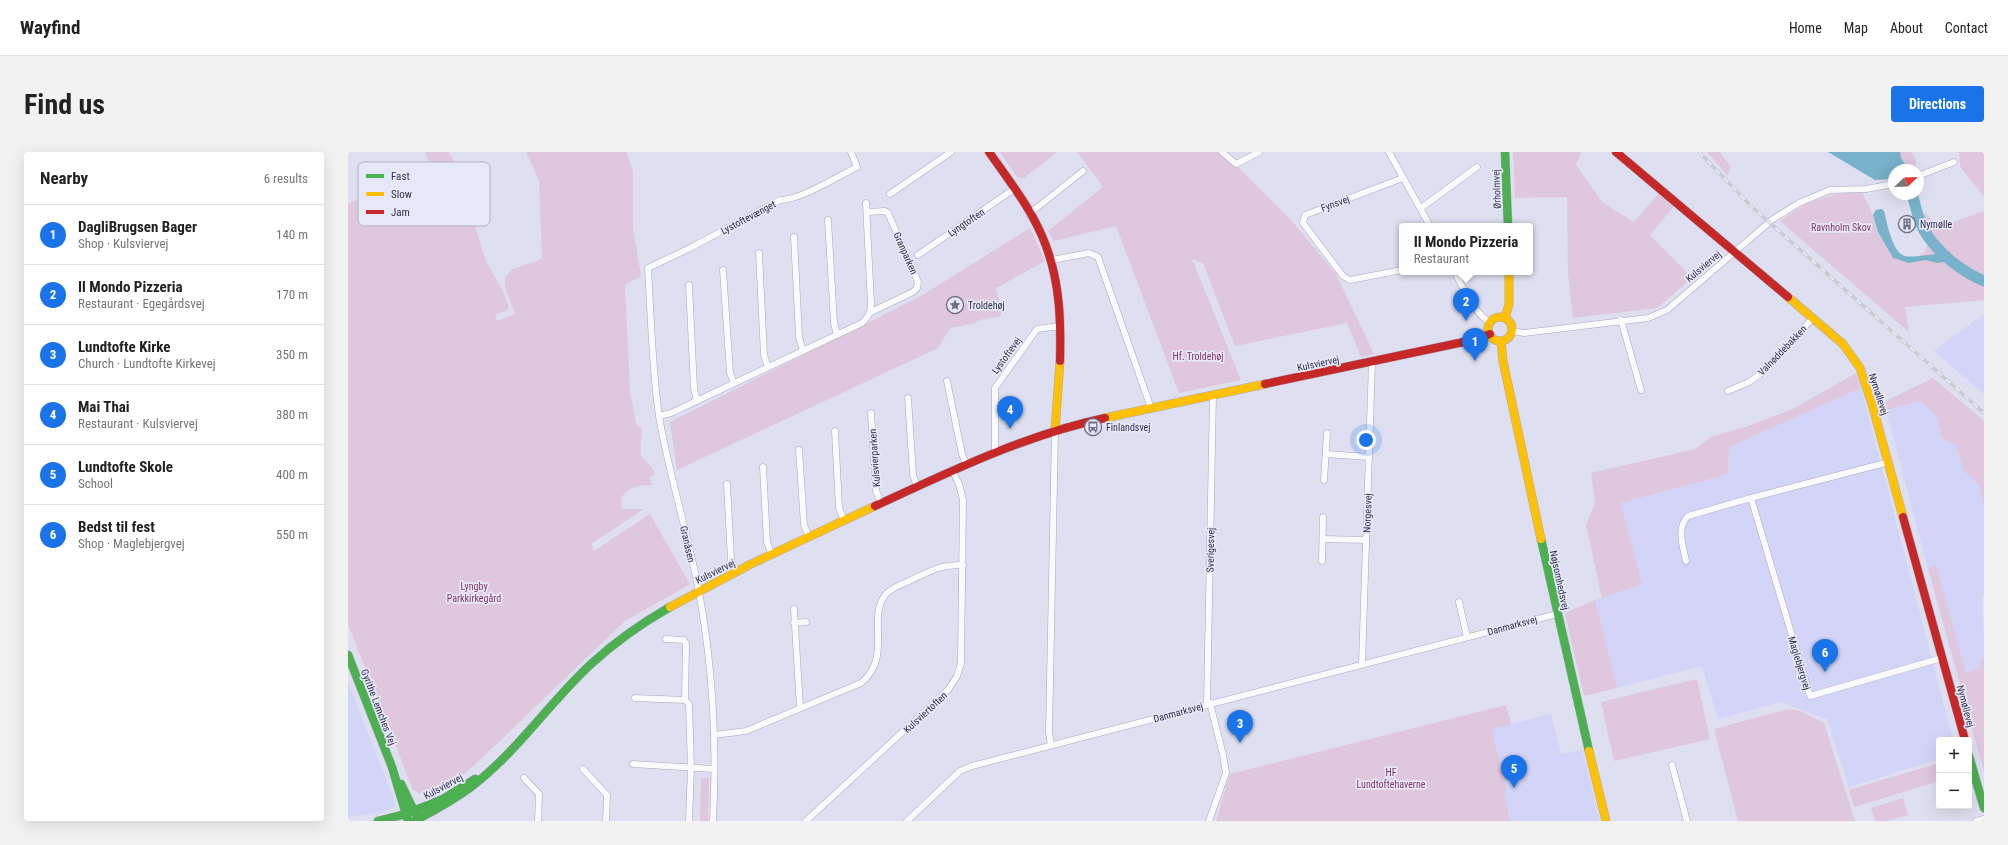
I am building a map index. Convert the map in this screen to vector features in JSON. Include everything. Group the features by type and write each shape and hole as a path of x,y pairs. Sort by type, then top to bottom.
{"street":[{"name":"Lystoftevænget","path":"648,268 690,248 780,200 786,200 812,190 857,166 851,152"},
{"path":"890,194 951,152"},
{"path":"989,152 1014,189 1045,243 1052,260 1058,288 1060,326 1059,387 1055,431 1049,732 1051,745"},
{"path":"1222,152 1236,164 1259,152"},
{"path":"1389,152 1428,223"},
{"name":"Ørholmvej","path":"1505,152 1508,223"},
{"name":"Nymøllevej","path":"1616,152 1843,344 1860,368 1872,404 1964,737"},
{"path":"1924,174 1954,162"},
{"path":"1421,208 1477,167"},
{"path":"1029,214 1083,171"},
{"name":"Fynsvej","path":"1399,271 1350,280 1343,276 1303,223 1305,215 1403,178"},
{"name":"Kulsviervej","path":"1512,331 1524,333 1621,320 1648,318 1667,310 1735,253 1773,218 1817,194 1830,190 1866,189 1888,185"},
{"name":"Lyngtoften","path":"918,255 1014,189"},
{"path":"866,203 871,312"},
{"name":"Granparken","path":"660,416 734,384 862,323 871,312 913,292 917,288 918,282 888,213 885,211 867,212"},
{"path":"828,220 834,323 838,334"},
{"path":"794,236 799,337 803,351"},
{"path":"759,253 764,355 768,367"},
{"path":"1052,260 1089,253 1098,257 1120,316 1150,408"},
{"name":"Granåsen","path":"648,268 656,388 660,416 668,464 699,590 711,678 714,735 713,821"},
{"path":"724,270 730,373 734,384"},
{"path":"1457,275 1474,308 1479,315 1490,323"},
{"path":"1505,318 1509,304 1509,275"},
{"path":"689,285 694,388 697,401"},
{"path":"1497,318 1505,318 1511,324 1512,331 1508,338 1501,341 1496,340 1490,334 1490,323 1497,318"},
{"name":"Valnøddebakken","path":"1728,391 1749,382 1759,375 1813,318"},
{"path":"1621,320 1641,390"},
{"name":"Lystoftevej","path":"995,452 994,388 1037,329 1060,326"},
{"name":"Kulsviervej","path":"417,821 450,804 472,788 596,660 615,644 664,609 736,572 952,470 995,452 1081,423 1372,362 1472,340 1490,334"},
{"name":"Nøjsomhedsvej","path":"1501,341 1506,372 1557,614 1606,821"},
{"name":"Norgesvej","path":"1362,664 1372,362"},
{"path":"947,381 962,454 966,464"},
{"name":"Sverigesvej","path":"1209,821 1226,773 1224,755 1209,704 1213,395"},
{"path":"908,398 913,475 917,486"},
{"name":"Kulsvierparken","path":"871,413 876,491 881,503"},
{"path":"835,431 840,508 844,521"},
{"path":"1324,480 1327,433"},
{"path":"799,450 804,525 809,537"},
{"path":"1326,454 1369,457"},
{"path":"1686,561 1681,529 1682,521 1688,516 1888,462"},
{"path":"763,467 767,542 772,555"},
{"name":"Kulsviertoften","path":"806,821 948,690 957,676 961,663 964,565 963,500 959,484 952,470"},
{"path":"727,484 731,560 736,572"},
{"name":"Maglebjergvej","path":"1751,498 1810,696 1942,658"},
{"path":"1322,561 1323,517"},
{"path":"1323,539 1366,540"},
{"path":"714,735 746,731 861,683 869,677 877,661 879,610 887,593 937,567 964,565"},
{"path":"1459,602 1467,637"},
{"path":"794,609 800,708"},
{"name":"Danmarksvej","path":"907,821 960,771 972,766 1557,614"},
{"path":"794,623 806,622"},
{"path":"666,639 684,640 686,644 685,700 689,704 689,821"},
{"name":"Gyrithe Lemches Vej","path":"348,655 410,815 417,821"},
{"path":"635,698 685,700"},
{"path":"633,764 714,769"},
{"path":"1672,765 1687,821"},
{"path":"1972,766 1984,808"},
{"path":"583,769 607,795 606,821"},
{"name":"Kulsviervej","path":"378,821 410,815 443,799 488,772"},
{"path":"524,778 539,794 538,821"},
{"path":"1976,821 1984,819"}],"shaded area":[{"path":"1828,152 1900,152 1901,158 1905,164 1888,164 1888,179 1875,180"},
{"path":"1882,209 1884,211 1893,243 1900,254 1912,257 1944,253 1952,261 1937,263 1926,260 1909,263 1893,258 1878,232 1873,215 1876,210"},
{"path":"1984,314 1984,394 1934,351"},
{"path":"1861,388 1952,737 1936,737 1936,760 1849,787 1827,719 1781,702 1718,719 1702,666 1617,688 1595,600 1642,584 1621,503 1728,474 1729,447"},
{"path":"1920,401 1936,415 1943,439 1954,444 1958,450 1963,470 1979,485 1984,506 1984,593 1982,597 1982,620 1984,634 1984,656 1981,660 1981,668 1966,673 1936,565 1928,568 1886,410"},
{"path":"348,683 393,796 395,807 383,812 350,817 348,817"},
{"path":"1506,705 1511,724 1551,714 1561,754 1582,750 1600,821 1444,821 1426,725"}],"green space":[{"name":"Lyngby Parkkirkegård","path":"425,152 449,152 454,162 429,162"},
{"name":"Lyngby Parkkirkegård","path":"526,152 626,152 633,171 633,227 641,276 625,285 630,392 636,424 642,429 641,455 655,474 649,478 652,485 634,487 627,491 621,498 622,509 644,509 591,544 594,551 650,514 690,584 625,621 466,773 429,797 413,790 348,624 348,204 358,199 358,226 475,226 486,261 503,291 509,307 507,310 495,315 497,321 515,314 505,287 505,277 513,269 542,259 539,180"},
{"path":"1000,152 1057,152 1024,178 1017,177"},
{"name":"Hf. Troldehøj","path":"1077,152 1223,152 1292,221 1336,274 1374,354 1361,357 1347,323 1235,346 1203,263 1192,259 1241,380 1179,393 1116,226 1054,241 1048,231 1103,187"},
{"path":"1513,152 1581,152 1576,165 1603,203 1634,222 1659,193 1674,206 1650,235 1692,278 1657,308 1573,318 1568,273 1567,197 1515,198"},
{"path":"1707,152 1720,152 1731,167 1727,175"},
{"path":"1900,152 1912,152 1916,161 1915,164 1905,164 1901,158"},
{"path":"1959,152 1984,152 1984,197 1960,166"},
{"name":"Ravnholm Skov","path":"1862,192 1873,215 1878,232 1893,258 1909,263 1925,252 1927,245 1915,217 1925,213 1940,227 1984,211 1984,300 1905,307 1909,332 1780,221 1799,208 1818,199 1839,194"},
{"path":"1030,228 1045,261 996,288 1002,313 999,317 983,319 972,324 950,328 938,348 677,470 670,422 921,296"},
{"path":"1856,373 1861,388 1729,447 1728,474 1621,503 1642,584 1602,598 1586,525 1595,504 1591,473 1696,449 1711,437 1745,427 1793,409"},
{"path":"1933,378 1984,421 1984,506 1979,485 1963,470 1958,450 1954,444 1943,439 1936,415 1920,401 1886,410 1884,402"},
{"path":"1936,565 1966,673 1981,668 1981,660 1984,656 1984,772 1928,568"},
{"path":"1595,600 1617,688 1584,696 1565,613"},
{"path":"1697,679 1710,739 1614,761 1601,702"},
{"name":"HF Lundtoftehaverne","path":"1506,705 1511,724 1492,729 1506,791 1504,793 1510,821 1216,821 1230,774"},
{"path":"1788,709 1800,711 1824,723 1855,821 1738,821 1714,729"},
{"path":"1936,764 1936,782 1854,807 1849,790"},
{"path":"701,778 709,778 708,821 700,821"},
{"path":"1903,798 1908,815 1887,821 1875,821 1871,808"}],"waterway":[{"path":"1914,200 1921,223 1930,240 1951,261 1984,281"}],"railway":[{"path":"1699,152 1752,207 1984,413"}],"traffic: fast":[{"path":"1505,152 1508,223"},
{"path":"1541,539 1589,751"},
{"path":"414,821 471,787 488,773 518,743 591,664 629,633 670,607"},
{"path":"348,655 392,767 408,821"},
{"path":"1972,766 1984,808"},
{"path":"378,821 406,814 443,799 475,779"},
{"path":"401,784 416,815"}],"traffic: slow":[{"path":"1505,318 1509,304 1509,275"},
{"path":"1788,297 1843,344 1860,368 1872,404 1903,517"},
{"path":"1500,317 1508,321 1512,329 1508,337 1500,341 1492,337 1488,329 1492,321 1500,317"},
{"path":"1501,341 1503,361 1541,539"},
{"path":"1055,431 1060,361"},
{"path":"1105,418 1265,384"},
{"path":"670,607 751,564 875,506"},
{"path":"1589,751 1606,821"}],"traffic: jam":[{"path":"989,152 1035,221 1051,260 1059,303 1060,361"},
{"path":"1616,152 1788,297"},
{"path":"1265,384 1473,340 1490,334"},
{"path":"875,506 959,468 1017,444 1075,425 1105,418"},
{"path":"1903,517 1964,737"}],"place":[{"name":"Nymølle","path":"1907,224"},
{"name":"Troldehøj","path":"955,305"},
{"name":"Il Mondo Pizzeria","path":"1466,321"},
{"name":"DagliBrugsen Bager","path":"1475,361"},
{"name":"Finlandsvej","path":"1093,427"},
{"name":"Mai Thai","path":"1010,429"},
{"name":"Bedst til fest","path":"1825,672"},
{"name":"Lundtofte Kirke","path":"1240,743"},
{"name":"Lundtofte Skole","path":"1514,788"}]}
